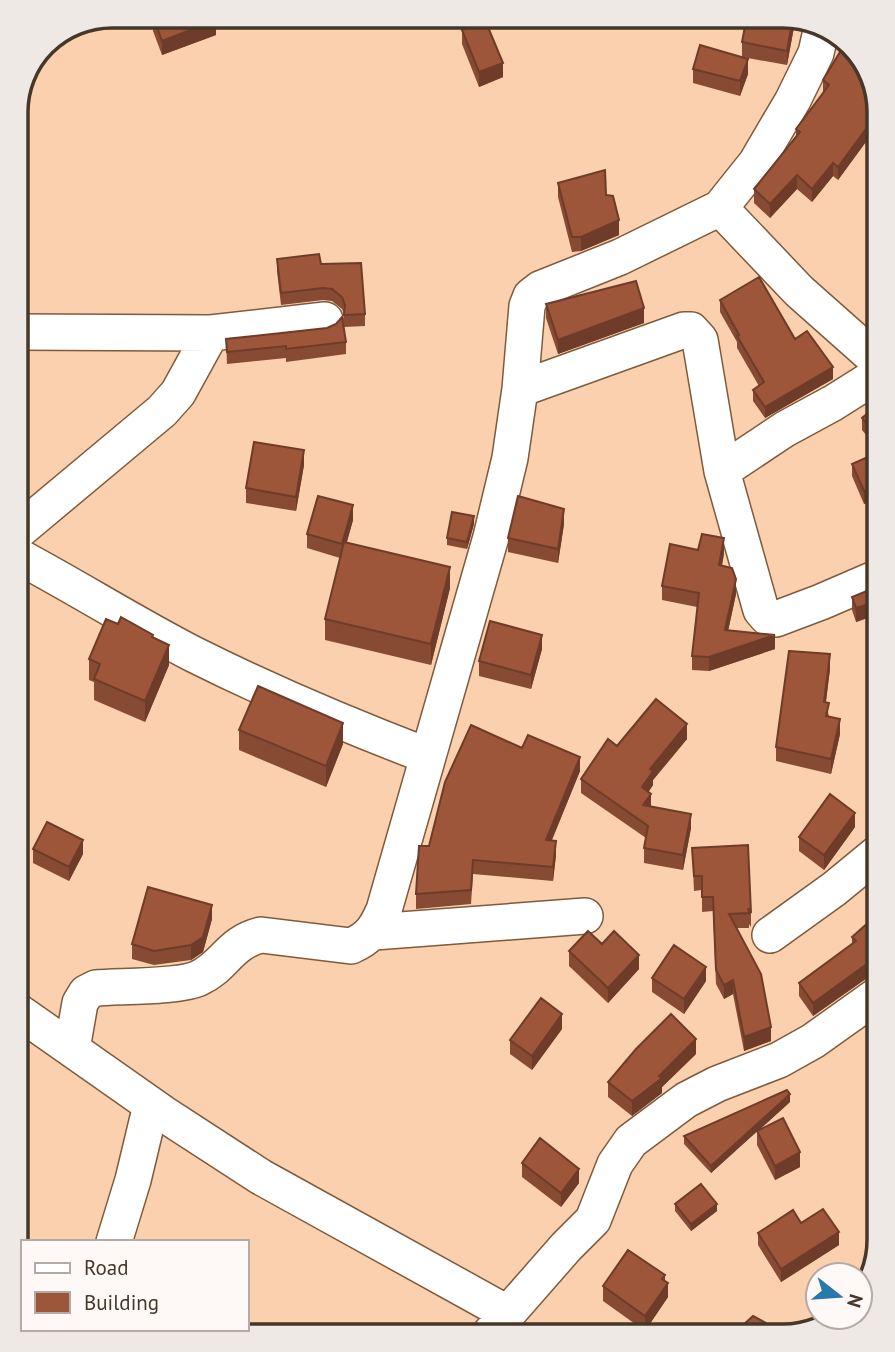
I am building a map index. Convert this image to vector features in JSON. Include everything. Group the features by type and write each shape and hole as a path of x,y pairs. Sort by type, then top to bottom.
{"street":[{"path":"72,1049 80,1003 86,993 96,988 185,982 200,978 247,938 261,936 351,946 374,932 384,910 494,523 510,458 520,389 527,306 531,296 540,289 620,257 720,208 756,163 806,78 820,36"},
{"path":"720,208 799,291 867,351"},
{"path":"28,332 211,333 325,320"},
{"path":"520,389 684,330 691,330 700,340 722,471 761,610 766,617 776,619 867,582"},
{"path":"28,523 162,411 178,393 211,333"},
{"path":"722,471 785,429 867,382"},
{"path":"28,561 139,625 246,680 428,756"},
{"path":"770,935 867,862"},
{"path":"374,932 586,916"},
{"path":"28,1018 151,1105 261,1177 498,1324 593,1220 615,1164 631,1141 686,1100 717,1084 779,1060 813,1041 867,1003"},
{"path":"115,1240 151,1105"}],"building":[{"path":"157,28 195,28 162,41"},
{"path":"488,28 503,63 479,72 462,30"},
{"path":"745,28 791,28 787,51 742,42"},
{"path":"700,45 748,59 740,81 693,69"},
{"path":"840,51 850,61 861,80 866,101 867,127 838,167 833,163 812,189 797,175 770,204 754,189 800,132 796,129 829,85 823,80"},
{"path":"605,170 606,195 613,196 619,220 581,237 572,237 558,183"},
{"path":"319,254 321,264 361,263 365,314 344,315 342,297 332,289 281,293 277,259"},
{"path":"759,277 795,339 807,331 833,367 765,407 753,390 764,382 720,300"},
{"path":"636,281 644,308 558,340 546,304"},
{"path":"342,317 346,342 227,352 226,339 327,328"},
{"path":"254,442 304,450 296,497 246,488"},
{"path":"867,457 867,490 864,491 852,464"},
{"path":"318,496 353,505 342,544 307,534"},
{"path":"518,496 564,509 558,549 508,538"},
{"path":"452,512 474,516 467,542 447,538"},
{"path":"702,534 724,538 719,565 732,568 736,579 725,630 775,635 709,657 692,656 699,593 662,586 670,544 698,550"},
{"path":"344,542 450,567 431,644 325,619"},
{"path":"867,591 867,605 856,608 852,597"},
{"path":"121,617 169,645 145,701 94,679 100,664 89,659 106,619 118,624"},
{"path":"490,621 542,635 531,675 479,661"},
{"path":"789,651 830,654 824,702 829,703 826,716 840,719 831,759 776,747"},
{"path":"258,686 343,723 326,766 239,730"},
{"path":"656,699 687,724 650,769 653,771 642,787 651,794 643,805 691,814 683,855 644,848 648,826 581,779 608,739 617,746"},
{"path":"471,725 522,748 528,735 580,757 546,840 556,841 553,867 473,860 471,890 416,894 419,846 429,846 445,782"},
{"path":"830,794 855,813 824,855 799,837"},
{"path":"47,822 83,840 69,867 33,849"},
{"path":"748,845 751,913 748,908 749,913 729,914 761,974 771,1027 744,1037 733,980 724,985 716,970 713,897 702,897 702,876 694,876 692,848"},
{"path":"148,887 212,905 203,937 191,945 154,951 132,944"},
{"path":"867,924 867,964 813,1003 799,983 856,941 852,937"},
{"path":"588,931 602,944 614,931 639,955 608,988 569,951"},
{"path":"674,945 706,967 684,999 652,978"},
{"path":"541,998 562,1014 532,1056 510,1040"},
{"path":"671,1014 696,1039 659,1076 662,1078 632,1101 608,1082"},
{"path":"787,1090 790,1094 711,1166 684,1136"},
{"path":"783,1118 800,1152 775,1166 757,1131"},
{"path":"540,1138 579,1169 561,1193 522,1163"},
{"path":"701,1184 717,1204 691,1224 675,1204"},
{"path":"823,1209 839,1232 781,1269 758,1233 793,1210 801,1223"},
{"path":"628,1250 665,1275 662,1279 668,1283 645,1316 603,1286"},
{"path":"753,1316 767,1324 744,1324"}]}
